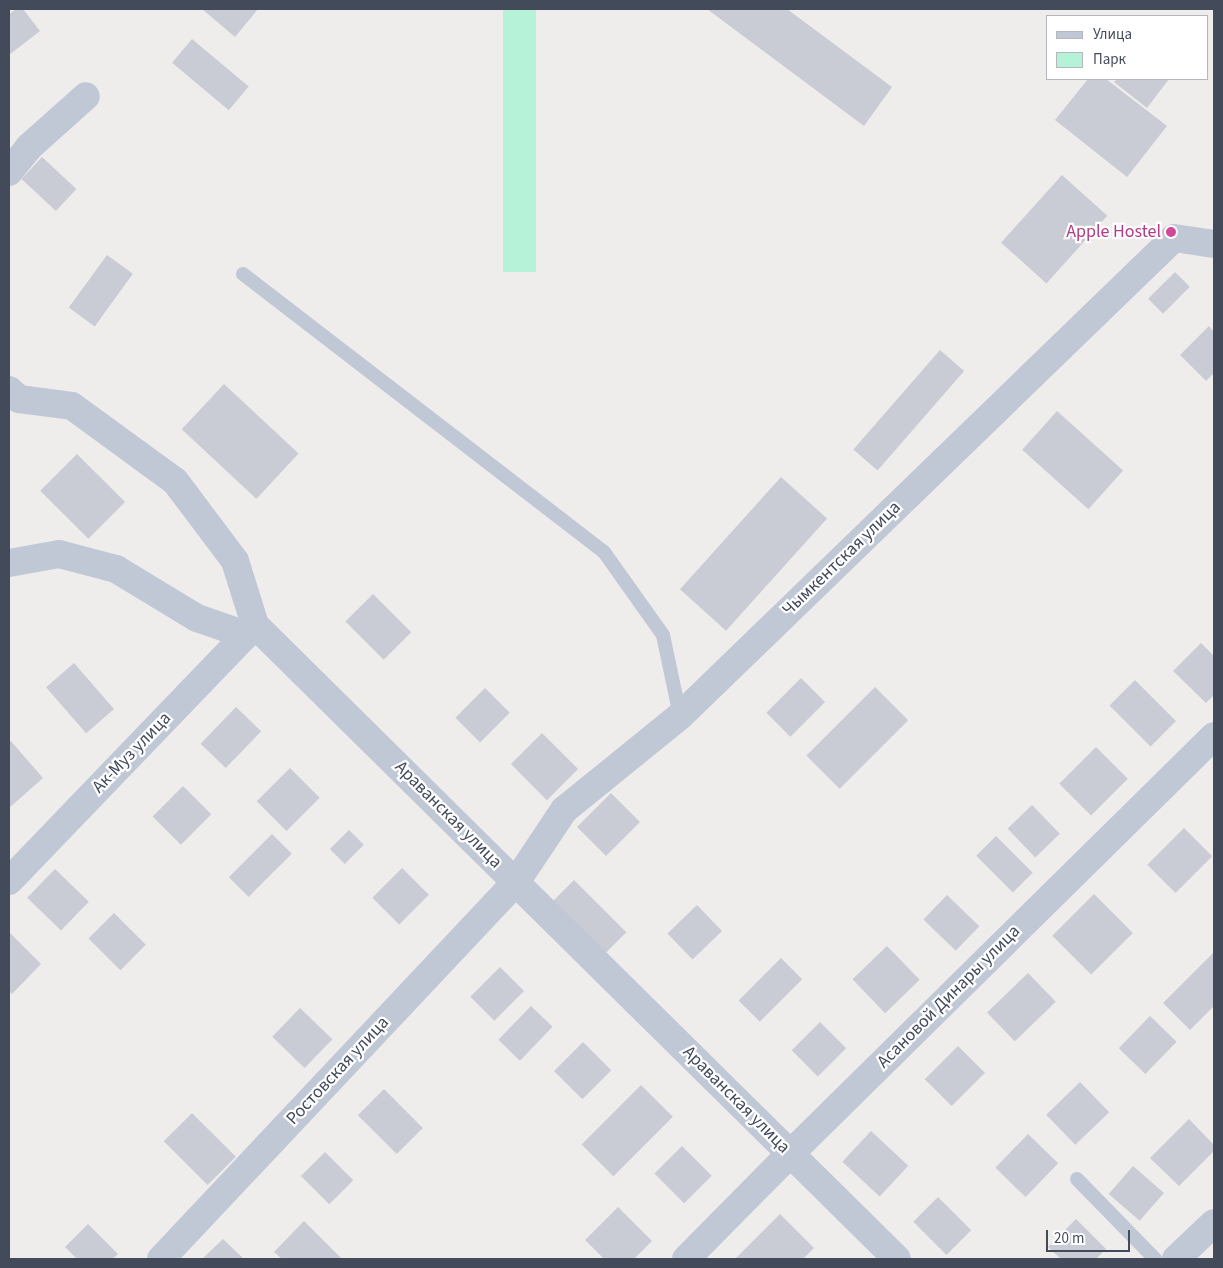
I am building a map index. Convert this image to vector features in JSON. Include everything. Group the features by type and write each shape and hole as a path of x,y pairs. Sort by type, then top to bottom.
{"street":[{"path":"9,172 29,147 86,96"},
{"name":"Чымкентская улица","path":"516,882 564,810 680,716 1174,238 1214,244"},
{"name":"Араванская улица","path":"9,390 19,399 72,406 175,481 235,560 251,630 516,882 897,1259"},
{"path":"9,563 59,554 116,569 197,618 251,630"},
{"name":"Ак-Муз улица","path":"9,881 251,630"},
{"name":"Асановой Динары улица","path":"686,1259 1214,736"},
{"name":"Ростовская улица","path":"160,1259 516,882"},
{"path":"1176,1259 1214,1223"}],"lane":[{"path":"243,274 604,552 663,635 680,716"},
{"path":"1077,1179 1155,1259"}],"green space":[{"path":"503,9 536,9 536,272 503,272"}],"building":[{"path":"16,9 23,9 40,31 9,55 9,14"},
{"path":"202,9 258,9 235,37"},
{"path":"707,9 787,9 892,87 864,126"},
{"path":"192,39 249,87 229,110 172,63"},
{"path":"1087,80 1107,80 1167,126 1127,177 1055,120"},
{"path":"1116,80 1168,80 1147,108 1114,82"},
{"path":"42,157 76,189 56,211 22,179"},
{"path":"1062,175 1107,216 1046,283 1001,243"},
{"path":"107,255 133,274 95,326 69,308"},
{"path":"1175,272 1190,287 1163,314 1148,299"},
{"path":"1209,326 1214,332 1214,373 1206,381 1180,355"},
{"path":"940,350 964,371 878,471 853,450"},
{"path":"224,384 299,454 256,499 182,429"},
{"path":"1057,411 1123,471 1088,509 1022,450"},
{"path":"77,454 125,502 88,539 40,491"},
{"path":"781,477 827,518 726,631 680,589"},
{"path":"373,594 411,632 384,660 345,622"},
{"path":"1201,643 1214,656 1214,695 1206,703 1173,671"},
{"path":"74,663 114,709 86,733 46,687"},
{"path":"801,678 825,702 790,737 766,713"},
{"path":"1135,680 1176,721 1151,746 1110,705"},
{"path":"875,687 908,720 840,789 806,756"},
{"path":"485,688 510,713 480,742 455,718"},
{"path":"236,707 261,731 226,768 201,744"},
{"path":"542,733 578,769 547,800 511,764"},
{"path":"9,739 43,778 9,808"},
{"path":"1096,747 1128,779 1091,816 1059,784"},
{"path":"290,768 320,798 286,831 257,801"},
{"path":"183,786 211,814 181,845 153,816"},
{"path":"611,793 640,822 606,856 577,827"},
{"path":"1032,805 1060,834 1035,857 1008,829"},
{"path":"1184,828 1212,856 1176,893 1147,865"},
{"path":"349,830 364,845 345,864 330,849"},
{"path":"272,834 292,854 249,897 229,877"},
{"path":"996,836 1033,873 1013,893 976,856"},
{"path":"402,868 429,895 399,925 372,898"},
{"path":"55,869 89,902 61,930 27,898"},
{"path":"574,880 626,932 605,954 553,901"},
{"path":"1094,894 1133,933 1091,975 1052,936"},
{"path":"947,895 979,926 956,951 923,919"},
{"path":"697,905 722,931 693,959 668,933"},
{"path":"114,913 146,945 120,970 89,938"},
{"path":"9,932 41,964 12,994 9,991"},
{"path":"887,946 920,980 885,1013 852,979"},
{"path":"1214,952 1214,1006 1190,1030 1163,1003"},
{"path":"781,958 802,979 760,1022 739,1000"},
{"path":"500,967 524,991 494,1021 470,997"},
{"path":"1028,973 1056,1002 1015,1041 987,1013"},
{"path":"531,1006 553,1027 520,1061 498,1040"},
{"path":"300,1008 332,1039 305,1068 272,1037"},
{"path":"1150,1016 1177,1042 1145,1074 1119,1048"},
{"path":"820,1022 846,1048 818,1076 792,1050"},
{"path":"583,1042 611,1070 582,1099 554,1071"},
{"path":"958,1046 985,1073 952,1106 925,1079"},
{"path":"1080,1082 1109,1112 1075,1145 1046,1115"},
{"path":"641,1085 673,1117 613,1176 582,1144"},
{"path":"384,1089 423,1128 397,1154 358,1115"},
{"path":"192,1113 236,1157 208,1185 164,1141"},
{"path":"1189,1119 1214,1145 1214,1151 1179,1186 1150,1158"},
{"path":"871,1131 908,1166 880,1196 842,1162"},
{"path":"1028,1134 1058,1163 1026,1197 995,1168"},
{"path":"682,1146 712,1176 684,1203 654,1174"},
{"path":"325,1152 353,1180 329,1204 301,1176"},
{"path":"1133,1166 1164,1193 1140,1221 1109,1194"},
{"path":"938,1197 971,1230 946,1255 913,1222"},
{"path":"618,1207 652,1241 634,1259 604,1259 585,1240"},
{"path":"780,1214 814,1248 803,1259 735,1259"},
{"path":"1076,1219 1106,1249 1096,1259 1061,1259 1048,1247"},
{"path":"304,1221 342,1259 282,1259 274,1252"},
{"path":"88,1224 118,1254 112,1259 77,1259 65,1247"},
{"path":"223,1239 244,1259 202,1259"}],"place":[{"name":"Apple Hostel","path":"1171,232"}]}
